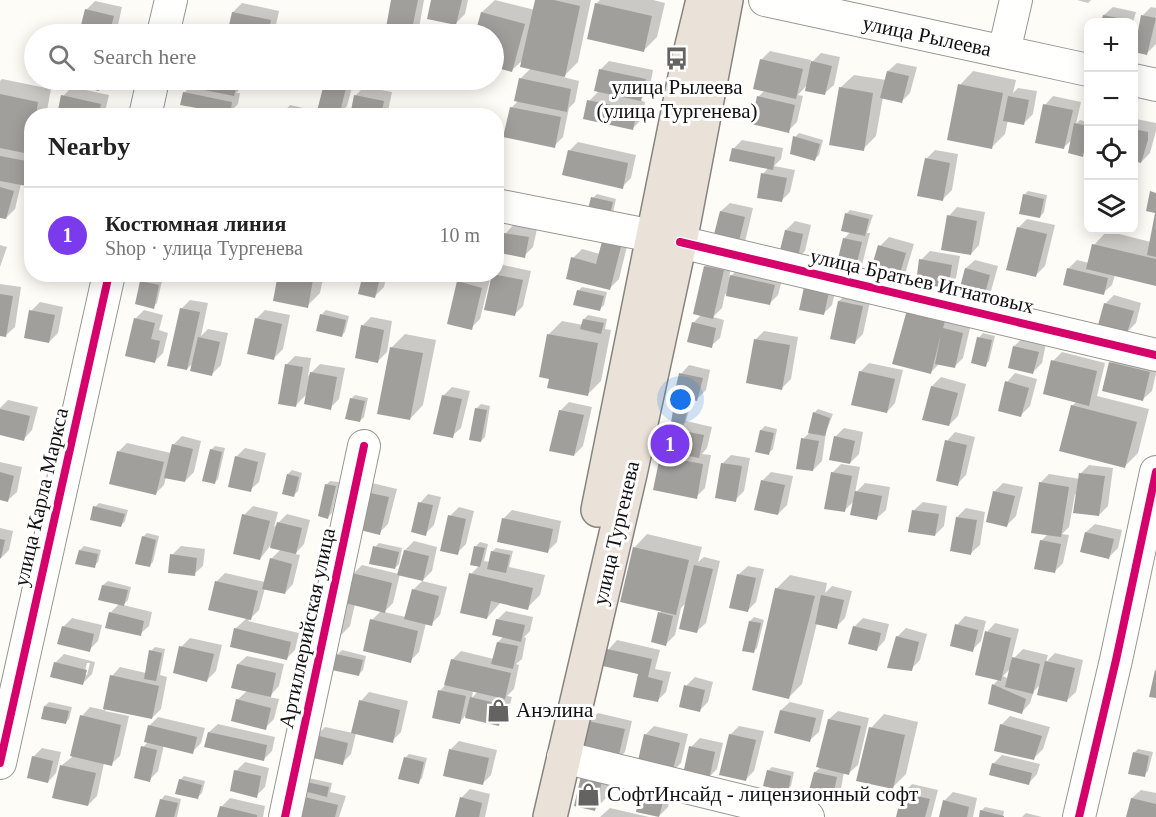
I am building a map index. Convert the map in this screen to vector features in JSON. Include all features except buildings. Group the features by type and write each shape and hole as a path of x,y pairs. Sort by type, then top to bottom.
{"highway":[{"name":"улица Тургенева","path":"550,817 630,474 703,0"},
{"name":"улица Тургенева","path":"527,817 608,469 726,0"}],"street":[{"path":"165,24 171,0"},
{"name":"улица Рылеева","path":"765,0 1084,69"},
{"path":"1004,52 1016,0"},
{"path":"1138,81 1156,85"},
{"path":"147,108 151,90"},
{"name":"улица Братьев Игнатовых","path":"504,207 667,239 1156,355"},
{"name":"улица Карла Маркса","path":"0,763 107,282"},
{"name":"Артиллерийская улица","path":"285,817 364,446"},
{"path":"1079,817 1116,660 1156,472"},
{"path":"563,757 808,817"}],"cycle path":[{"path":"680,242 1156,355"},
{"path":"0,763 107,282"},
{"path":"285,817 364,446"},
{"path":"1079,817 1116,660 1156,472"}],"place":[{"name":"улица Рылеева (улица Тургенева)","path":"677,59"},
{"name":"Костюмная линия","path":"670,444"},
{"name":"Анэлина","path":"498,710"},
{"name":"СофтИнсайд - лицензионный софт","path":"589,794"}]}
